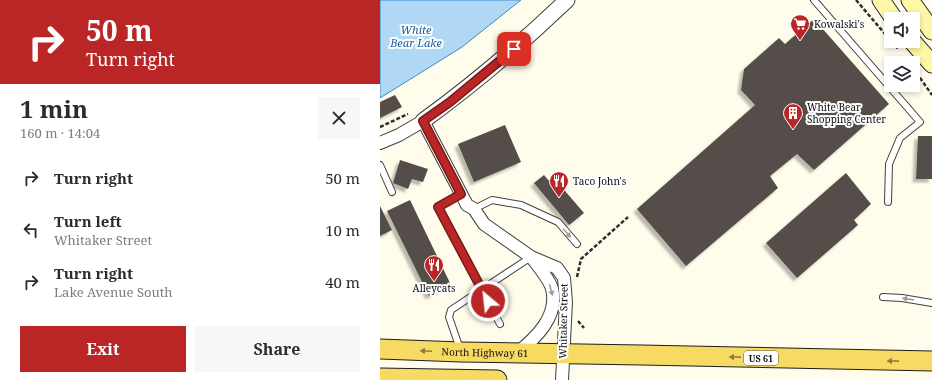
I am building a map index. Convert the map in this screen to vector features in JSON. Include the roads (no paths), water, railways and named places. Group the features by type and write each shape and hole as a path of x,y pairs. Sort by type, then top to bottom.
{"main road":[{"path":"881,0 889,12"},
{"path":"910,0 932,31"},
{"path":"918,48 932,64"},
{"name":"North Highway 61","path":"380,349 461,352 932,361"},
{"path":"380,378 497,380"}],"street":[{"path":"380,144 423,121 450,102 525,40 567,0"},
{"name":"Whitaker Street","path":"423,121 467,205 474,209 484,224 531,257 557,268 564,278 566,302 562,380"},
{"name":"Whitaker Street","path":"517,353 533,340 544,327 553,302 552,288 531,257"}],"lane":[{"path":"814,0 920,122 900,138 890,164 888,202"},
{"path":"380,165 392,192"},
{"path":"461,194 438,207 500,324"},
{"path":"474,209 492,200 521,205 558,222 577,244"},
{"path":"461,352 449,317 451,310 531,257"},
{"path":"883,297 902,298 932,303"}],"water":[{"name":"White Bear Lake","path":"380,0 521,0 462,47 380,98"}],"place":[{"name":"Kowalski's","path":"800,41"},
{"name":"White Bear Shopping Center","path":"793,130"},
{"name":"Taco John's","path":"559,198"},
{"name":"Alleycats","path":"434,282"}]}
